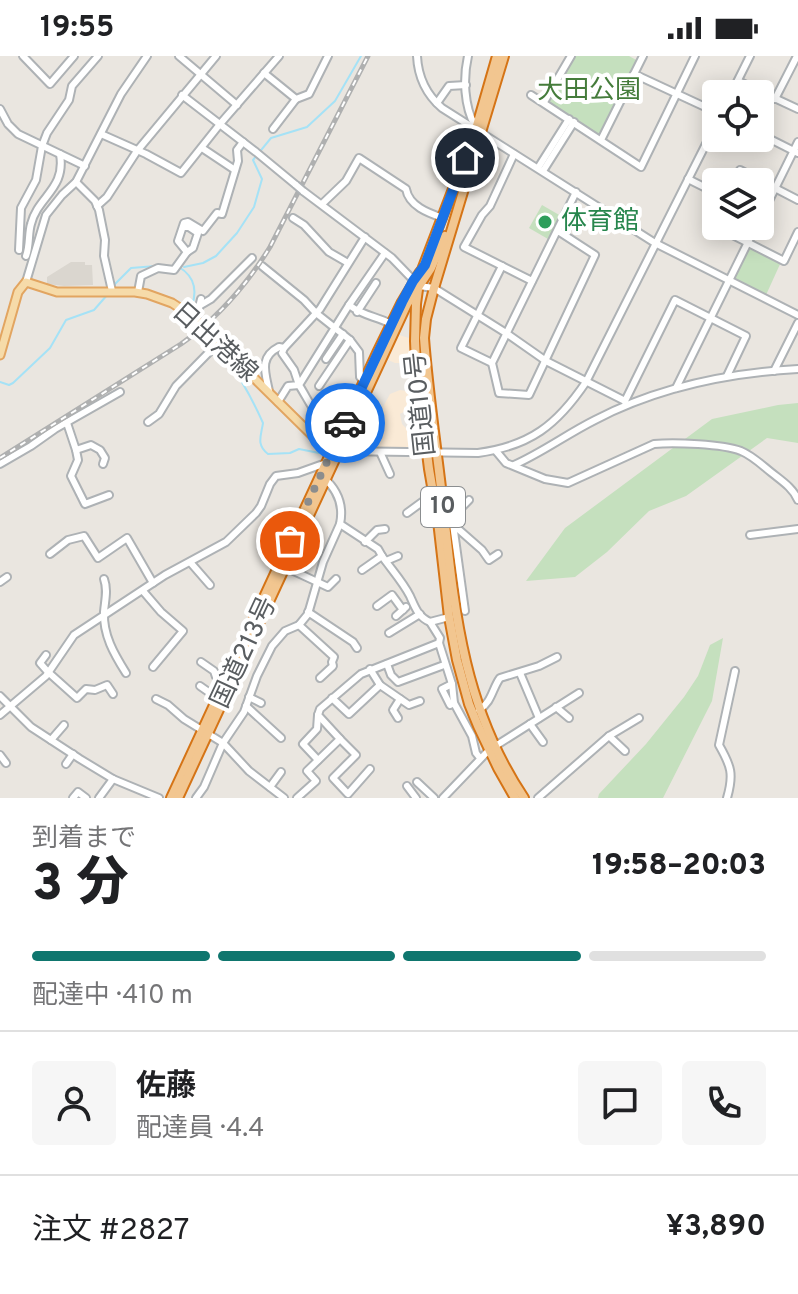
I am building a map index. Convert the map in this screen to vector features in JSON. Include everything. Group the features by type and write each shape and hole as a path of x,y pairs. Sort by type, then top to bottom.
{"highway":[{"name":"国道10号","path":"497,56 434,288 424,338 433,494 449,617 462,679 478,726 524,798"},
{"name":"国道10号","path":"504,56 479,130 416,284 415,341 416,364 432,452 449,522 454,602 464,660 491,748 515,798"},
{"name":"国道213号","path":"178,798 217,698 323,477 364,382 416,284 435,262 458,206"},
{"name":"国道213号","path":"171,798 285,567 335,450 393,327"},
{"path":"393,327 408,332 415,341"}],"main road":[{"name":"日出港線","path":"26,282 57,292 138,292 172,303 196,320 318,441 335,450"},
{"path":"0,355 18,292 26,282"}],"street":[{"path":"23,56 50,84 74,56"},
{"path":"19,250 21,208 36,180 47,133 69,100 72,86 98,56"},
{"path":"26,282 46,215 76,182 121,94 147,56"},
{"path":"179,56 237,105"},
{"path":"97,206 107,197 137,151 216,56"},
{"path":"101,134 181,173 279,56"},
{"path":"273,129 296,99 309,94 328,56"},
{"path":"417,56 422,82 437,103 655,243 798,315"},
{"path":"468,56 464,72 468,109 479,130"},
{"path":"544,102 571,56"},
{"path":"601,140 642,58 633,56"},
{"path":"531,95 641,167 695,56"},
{"path":"738,80 750,56"},
{"path":"797,56 775,99 798,109"},
{"path":"264,73 296,99"},
{"path":"634,74 702,106"},
{"path":"437,103 449,86 466,85"},
{"path":"182,95 385,253 416,284 434,288 546,361 626,403"},
{"path":"0,109 18,134 85,166"},
{"path":"541,170 572,121"},
{"path":"774,141 796,152"},
{"path":"187,252 178,241 184,223 188,222 203,231 217,213 222,214 238,161 237,150 243,142"},
{"path":"798,142 796,152 775,188 798,200"},
{"path":"202,148 235,170"},
{"path":"335,450 478,453 496,451 524,441 547,428 562,415 586,382 702,152"},
{"path":"26,256 31,222 56,186 62,167 60,154"},
{"path":"514,154 492,202 464,247 532,281"},
{"path":"322,204 346,181 359,158 406,189 407,196 419,207 443,218"},
{"path":"688,179 702,186"},
{"path":"76,182 97,206 111,291"},
{"path":"558,231 595,255 529,395 499,393 492,363 576,192"},
{"path":"293,218 304,225 329,252 348,263"},
{"path":"138,292 141,276 158,268 174,270 193,248 198,233 184,227"},
{"path":"741,240 784,261 798,232"},
{"path":"340,433 318,417 282,353 316,313 365,237"},
{"path":"676,388 750,240"},
{"path":"299,385 385,253"},
{"path":"196,320 200,302 211,299 252,258"},
{"path":"492,363 461,348 502,266"},
{"path":"265,268 350,340 359,352 360,377 364,382"},
{"path":"357,312 376,283"},
{"path":"626,403 675,300 746,336 727,376"},
{"path":"349,305 357,312 379,318 393,327"},
{"path":"774,371 798,323"},
{"path":"326,359 343,334"},
{"path":"319,386 350,340"},
{"path":"148,422 159,414 176,386 219,342"},
{"path":"269,393 265,361 272,351 284,348"},
{"path":"514,465 540,454 626,403 727,376 798,369"},
{"path":"278,402 288,386 299,385"},
{"path":"2,459 120,392"},
{"path":"67,423 78,460 71,476 85,504 109,495"},
{"path":"496,451 506,463 545,479 568,483 654,444 724,447 751,457 789,486 798,500"},
{"path":"76,450 91,445 100,450 105,458 103,464"},
{"path":"380,452 390,474"},
{"path":"0,715 48,672 74,635 236,534 261,506 276,476 298,473 327,462"},
{"path":"196,798 223,743 244,712 272,646 285,631 299,625 308,612 342,515 337,493 323,477"},
{"path":"407,513 433,494"},
{"path":"449,522 469,500"},
{"path":"449,522 482,550 489,560 498,554"},
{"path":"449,522 465,611"},
{"path":"340,524 378,549 424,620 430,622 449,617"},
{"path":"365,542 377,530 385,529"},
{"path":"750,535 798,529"},
{"path":"50,554 68,540 84,536 98,558 127,538 153,583"},
{"path":"362,570 384,558 398,556"},
{"path":"190,562 210,585"},
{"path":"285,567 328,587 336,579"},
{"path":"0,582 7,577"},
{"path":"104,579 107,636 113,653 126,673"},
{"path":"143,591 183,631 153,667"},
{"path":"377,606 395,593 403,610"},
{"path":"396,616 413,606"},
{"path":"308,612 353,642 357,648"},
{"path":"389,633 420,614"},
{"path":"430,622 440,638 454,703 480,758"},
{"path":"299,625 334,657 333,666 320,678"},
{"path":"318,760 303,744 317,729 318,714 332,698 370,669 439,643"},
{"path":"46,655 40,663 77,698 86,689 95,690 107,685 113,694"},
{"path":"479,710 491,698 500,678 557,657"},
{"path":"201,662 225,682"},
{"path":"387,664 398,682 444,665"},
{"path":"370,669 380,685 409,705 420,701"},
{"path":"727,798 732,781 730,764 719,745 735,671"},
{"path":"520,673 539,718"},
{"path":"332,698 349,714 380,685"},
{"path":"200,686 217,698"},
{"path":"443,798 491,748 579,693"},
{"path":"0,696 31,727 73,754 113,779 159,798"},
{"path":"249,697 261,703"},
{"path":"156,699 223,743 249,771 284,798"},
{"path":"398,718 393,710 400,699"},
{"path":"246,706 281,738"},
{"path":"311,707 356,755 333,778 346,796 370,769"},
{"path":"556,707 569,718"},
{"path":"538,798 609,736 639,718"},
{"path":"530,724 543,742"},
{"path":"50,739 62,725"},
{"path":"609,736 625,751"},
{"path":"301,797 316,781 307,771 340,739"},
{"path":"66,764 73,754"},
{"path":"0,755 6,763"},
{"path":"270,787 281,772"},
{"path":"99,798 113,779"},
{"path":"417,782 434,798"},
{"path":"407,786 416,798"},
{"path":"73,798 78,792 86,798"}],"shaded area":[{"path":"71,262 92,265 93,285 47,284 47,277"},
{"path":"399,335 409,338 410,363 388,360"},
{"path":"400,390 413,395 414,406 400,414 402,424 409,431 416,431 416,449 364,447 361,428 357,426 359,422 364,424 382,409 390,394"}],"green space":[{"name":"大田公園","path":"573,56 629,56 638,61 600,137 546,101"},
{"name":"体育館","path":"542,205 561,216 548,239 529,228"},
{"path":"749,247 781,262 766,295 733,279"},
{"path":"798,403 798,443 767,438 686,496 649,511 607,552 575,577 526,581 565,528 712,419"},
{"path":"723,638 712,701 663,798 598,798 684,697 698,676 710,645"}],"waterway":[{"path":"184,267 216,256 237,233 254,207 262,179 253,160 271,138 307,127 335,101 361,56"},
{"path":"114,285 131,268 156,266"},
{"path":"179,267 189,276 194,287 189,313"},
{"path":"0,382 13,383 50,348 66,320 94,310 108,294"},
{"path":"188,319 243,383 263,423 260,440 264,451 268,454 290,453 299,449 319,453"}],"railway":[{"path":"0,458 181,344 230,300 270,247 368,56"}],"way so far":[{"path":"290,541 345,423"}],"place":[{"name":"体育館","path":"545,222"}],"route":[{"path":"345,423 402,302 425,265 465,158"}]}
